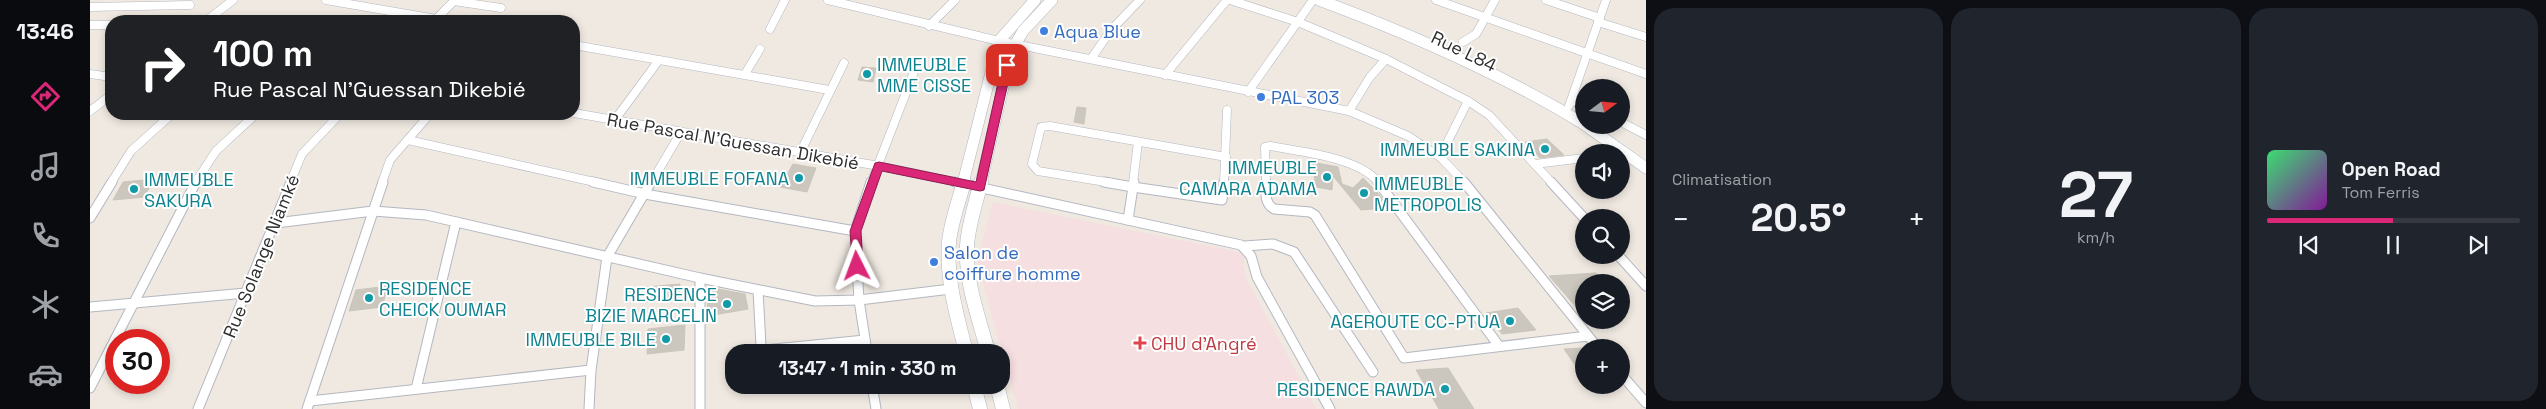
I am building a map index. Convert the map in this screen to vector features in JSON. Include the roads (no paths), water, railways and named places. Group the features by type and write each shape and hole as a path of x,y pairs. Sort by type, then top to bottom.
{"main road":[{"path":"964,344 951,289 947,261 949,240 998,41 1035,0"},
{"path":"986,344 966,260 967,244 1004,78 1014,44 1052,0"},
{"path":"1318,0 1449,50 1500,76 1575,120"},
{"name":"Rue L84","path":"1338,0 1458,47 1570,103 1575,107"},
{"path":"1597,134 1611,144"},
{"path":"1613,134 1646,157"},
{"path":"1630,157 1646,168"},
{"path":"958,318 978,315"},
{"path":"976,394 980,409"},
{"path":"999,394 1003,409"}],"street":[{"path":"90,7 190,5 183,0"},
{"path":"214,15 234,0"},
{"path":"326,0 407,15"},
{"path":"439,15 454,0 501,8"},
{"path":"770,28 786,0"},
{"path":"828,0 929,26 998,41 1348,111 1408,136 1440,157 1453,169 1590,339"},
{"path":"929,26 955,0"},
{"path":"1091,59 1111,30 1140,0"},
{"path":"1165,75 1228,0 1298,22 1386,59 1489,115 1576,209"},
{"path":"1248,92 1313,0"},
{"path":"1436,0 1646,74"},
{"path":"1463,42 1476,34 1495,0"},
{"path":"1546,0 1646,37"},
{"path":"1575,104 1570,103 1606,0"},
{"path":"90,26 105,25"},
{"path":"580,46 829,90"},
{"path":"744,74 760,49"},
{"path":"1348,111 1370,77 1386,59"},
{"path":"614,121 658,60"},
{"path":"802,151 829,90 844,63"},
{"path":"866,344 860,300 855,231 916,66"},
{"path":"90,74 105,76"},
{"path":"90,111 105,99"},
{"path":"1440,157 1468,102"},
{"path":"1226,157 1050,126 1041,127 1032,164 1038,171 1222,200 1226,157 1227,110"},
{"name":"Rue Pascal N'Guessan Dikebié","path":"580,114 802,151 879,166 1235,242 1244,246"},
{"path":"90,218 131,151 165,120"},
{"path":"90,388 132,303 207,162 216,151 250,120"},
{"name":"Rue Solange Niamké","path":"198,409 276,223 302,154 334,120"},
{"path":"425,120 390,160 308,405 416,389 590,370"},
{"path":"1630,127 1646,135"},
{"path":"589,409 590,370 607,257 681,132"},
{"path":"408,140 645,194 855,231"},
{"path":"1128,220 1138,142"},
{"path":"1499,346 1375,178 1341,159 1270,146 1265,147 1266,200 1269,206 1274,209 1310,212 1315,216 1404,358 1588,336"},
{"path":"1535,164 1575,159"},
{"path":"276,223 372,211 426,215 700,278 815,301 860,300 951,289"},
{"path":"416,389 456,222"},
{"path":"1244,246 1272,244 1294,252 1373,372"},
{"path":"1244,246 1255,260 1257,277 1330,409"},
{"path":"1626,264 1646,286"},
{"path":"700,278 700,409"},
{"path":"758,290 761,346 764,350 866,340"},
{"path":"90,308 246,293"},
{"path":"1630,384 1646,403"},
{"path":"874,394 876,409"}],"place":[{"name":"Aqua Blue","path":"1044,31"},
{"name":"IMMEUBLE MME CISSE","path":"867,74"},
{"name":"PAL 303","path":"1261,97"},
{"name":"IMMEUBLE SAKINA","path":"1545,149"},
{"name":"IMMEUBLE CAMARA ADAMA","path":"1327,177"},
{"name":"IMMEUBLE FOFANA","path":"799,178"},
{"name":"IMMEUBLE SAKURA","path":"134,189"},
{"name":"IMMEUBLE METROPOLIS","path":"1364,193"},
{"name":"Salon de coiffure homme","path":"934,262"},
{"name":"RESIDENCE CHEICK OUMAR","path":"369,298"},
{"name":"RESIDENCE BIZIE MARCELIN","path":"727,304"},
{"name":"AGEROUTE CC-PTUA","path":"1510,321"},
{"name":"IMMEUBLE BILE","path":"666,339"},
{"name":"CHU d'Angré","path":"1140,343"},
{"name":"RESIDENCE RAWDA","path":"1445,389"}]}
